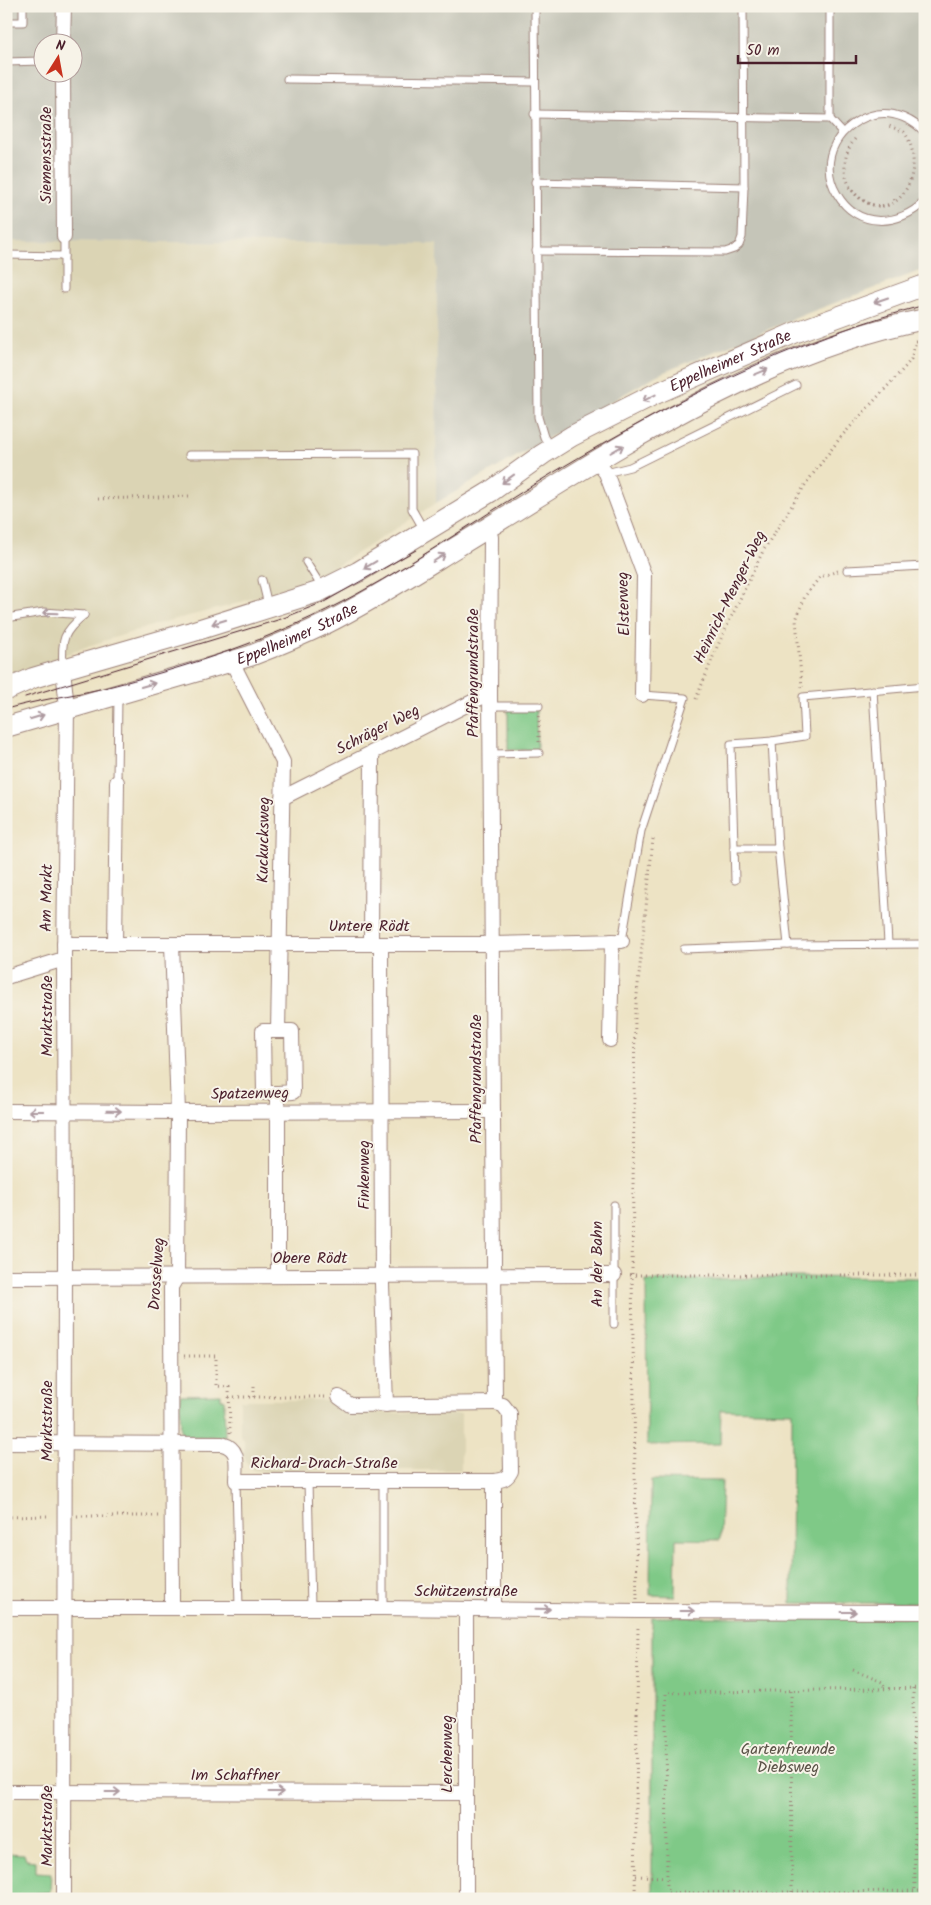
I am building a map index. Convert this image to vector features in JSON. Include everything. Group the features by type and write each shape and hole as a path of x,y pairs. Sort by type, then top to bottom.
{"main road":[{"name":"Eppelheimer Straße","path":"6,690 33,678 269,608 323,589 358,572 425,532 490,492 572,436 653,395 794,333 925,285"},
{"name":"Eppelheimer Straße","path":"6,727 232,662 327,623 373,598 562,482 601,467 709,397 797,357 850,339 925,319"},
{"path":"850,339 921,336"},
{"path":"601,467 590,452 588,439 608,419"},
{"path":"547,452 562,482"}],"street":[{"path":"63,32 64,6"},
{"name":"Siemensstraße","path":"63,82 64,237"},
{"name":"Elsterweg","path":"601,467 644,575 642,695"},
{"name":"Pfaffengrundstraße","path":"486,529 491,537 490,700 495,1403"},
{"name":"Kuckucksweg","path":"232,662 283,762 278,1031"},
{"name":"Am Markt","path":"63,669 67,708 64,944 115,944"},
{"name":"Schräger Weg","path":"282,798 372,752 490,700"},
{"name":"Finkenweg","path":"372,752 382,1111 382,1276 386,1405"},
{"path":"115,944 117,782"},
{"path":"610,1040 617,941"},
{"name":"Untere Rödt","path":"115,944 492,944 617,941"},
{"name":"Marktstraße","path":"64,944 64,1899"},
{"name":"Drosselweg","path":"172,944 178,1112 177,1277 171,1287 172,1607"},
{"path":"6,977 64,959"},
{"path":"292,1030 293,1092 278,1093 264,1093 263,1031 292,1030"},
{"path":"278,1093 278,1276"},
{"name":"Spatzenweg","path":"6,1111 494,1111"},
{"name":"Obere Rödt","path":"6,1277 614,1275"},
{"path":"339,1398 350,1405 495,1403 503,1405 510,1414 511,1471 509,1476 503,1480 494,1481 494,1608"},
{"name":"Richard-Drach-Straße","path":"6,1443 171,1443 229,1446 236,1454 236,1481 494,1481"},
{"name":"Schützenstraße","path":"6,1608 239,1607 466,1610 494,1608 638,1611 925,1612"},
{"name":"Lerchenweg","path":"466,1610 466,1899"},
{"name":"Im Schaffner","path":"6,1792 465,1793"}],"lane":[{"path":"6,22 23,22 24,6"},
{"path":"535,6 534,114 538,417 547,452"},
{"path":"536,251 725,252 739,245 742,237 744,187 743,6"},
{"path":"830,6 830,119 842,132"},
{"path":"6,62 32,61"},
{"path":"287,79 534,82"},
{"path":"925,133 920,127 903,117 882,113 865,116 842,132 830,159 831,179 837,194 846,206 857,214 872,220 888,221 902,218 915,211 925,201"},
{"path":"534,114 830,119"},
{"path":"536,182 744,187"},
{"path":"64,237 64,289"},
{"path":"6,255 64,256"},
{"name":"Eppelheimer Straße","path":"601,467 630,467 796,385"},
{"path":"189,455 412,454 412,509 425,532"},
{"path":"306,562 323,589"},
{"path":"847,570 925,566"},
{"path":"262,580 269,608"},
{"path":"6,618 44,612 84,615 70,626 63,640 63,669"},
{"path":"735,880 731,744 806,736 803,697 925,686"},
{"path":"873,690 888,943"},
{"path":"117,782 118,694"},
{"path":"617,941 641,831 685,698 642,695"},
{"path":"490,700 539,706"},
{"path":"772,741 778,848 788,945"},
{"path":"491,754 540,753"},
{"path":"734,848 778,848"},
{"path":"684,949 788,945 925,944"},
{"name":"An der Bahn","path":"614,1204 614,1324"},
{"path":"308,1480 311,1608"},
{"path":"383,1480 383,1608"},
{"path":"236,1481 239,1607"}],"path":[{"path":"887,125 903,132 916,146"},
{"path":"860,133 849,146 845,162 844,174 846,182 857,196 867,202 885,206 894,203 893,197"},
{"path":"849,187 857,197 869,204 884,207 900,203"},
{"path":"921,336 925,340"},
{"name":"Heinrich-Menger-Weg","path":"693,708 717,648 763,551 807,482 840,438 906,366 921,336"},
{"path":"98,499 189,496"},
{"path":"803,697 796,620 805,596 820,578 832,572 847,570"},
{"path":"539,706 540,753"},
{"path":"635,1899 638,1611 632,1275 635,1014 653,832"},
{"path":"632,1275 925,1275"},
{"path":"171,1356 216,1356 216,1386 229,1387 229,1446"},
{"path":"254,1384 254,1397"},
{"path":"230,1397 339,1398"},
{"path":"6,1517 171,1516"},
{"path":"853,1670 882,1682 885,1689"},
{"path":"913,1688 915,1891"},
{"path":"925,1688 666,1693 667,1893 925,1891"},
{"path":"791,1692 792,1892"},
{"path":"636,1876 666,1878"}],"shaded area":[{"path":"6,6 925,6 925,269 808,313 657,375 436,503 437,244 6,241"},
{"path":"6,241 437,244 436,503 324,574 229,606 164,622 91,645 6,677"},
{"path":"240,1400 337,1400 338,1412 461,1414 461,1470 326,1470 271,1473 253,1470 247,1463 244,1455 244,1439 240,1435"}],"green space":[{"path":"508,709 536,709 537,750 508,750"},
{"path":"792,1277 925,1278 925,1603 791,1603 792,1412 721,1410 720,1444 647,1445 646,1281"},
{"path":"221,1394 221,1399 224,1399 225,1436 181,1437 180,1395"},
{"path":"651,1480 722,1481 720,1540 676,1539 675,1596 650,1595"},
{"name":"Gartenfreunde Diebsweg","path":"652,1617 925,1617 925,1899 652,1899"},
{"path":"6,1853 24,1854 26,1860 36,1861 36,1872 51,1873 50,1892 36,1893 36,1899 6,1899"}],"tram line":[{"path":"6,709 100,689 166,671 232,650 296,624 327,610 382,580 556,471 689,397 781,354 876,319 925,305"},
{"path":"25,697 281,619 324,602 416,550"}]}
